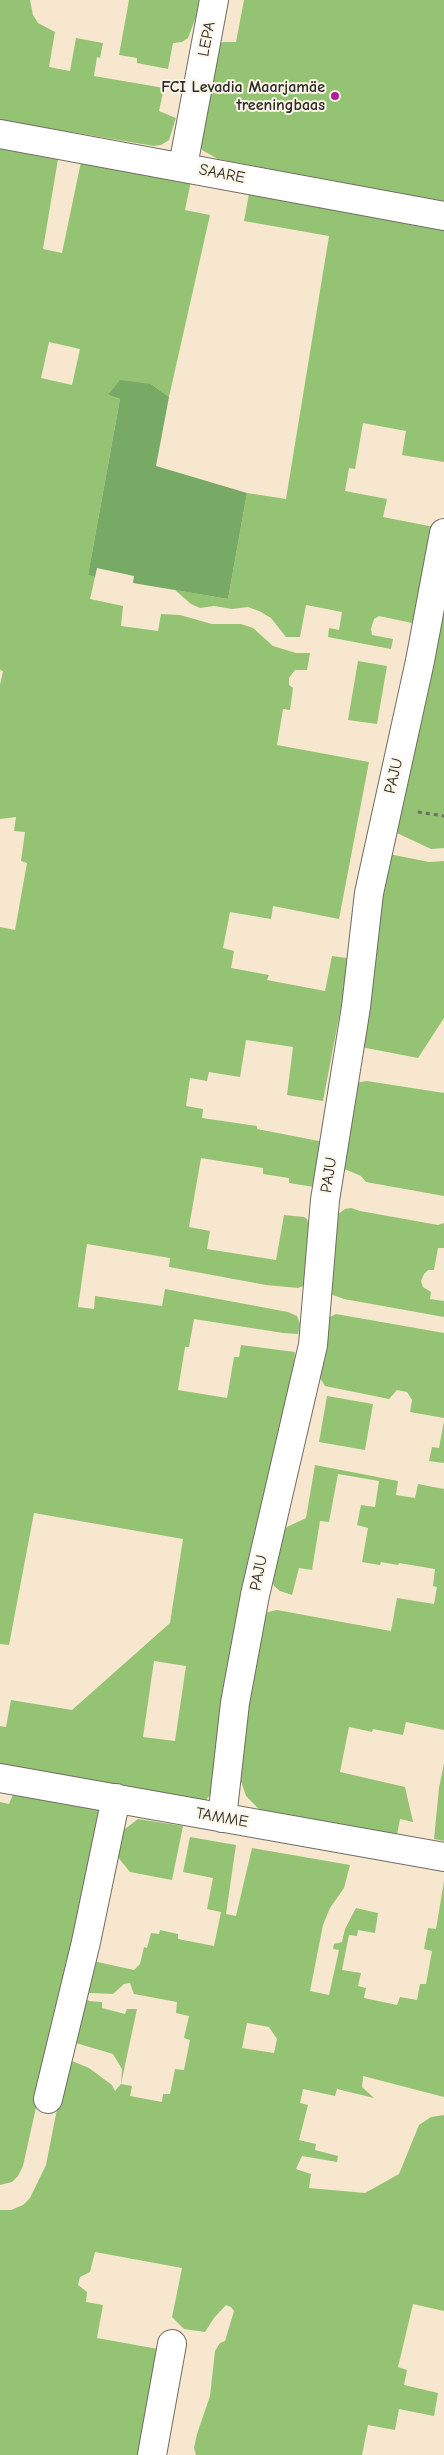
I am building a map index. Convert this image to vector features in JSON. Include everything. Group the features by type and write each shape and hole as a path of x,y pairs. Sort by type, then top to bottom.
{"street":[{"name":"LEPA","path":"183,166 214,0"},
{"name":"SAARE","path":"0,134 183,166 444,216"},
{"name":"PAJU","path":"222,1818 234,1703 262,1560 312,1345 325,1200 356,1007 369,893 420,661 444,533"},
{"name":"TAMME","path":"0,1778 444,1857"},
{"path":"48,2099 86,1942 116,1798"},
{"path":"152,2455 172,2344"}],"path":[{"path":"431,814 444,816"}],"green space":[{"path":"0,0 30,0 33,15 38,23 55,32 49,67 70,71 76,38 103,43 100,58 97,57 94,76 164,88 159,111 176,118 169,140 161,145 154,146 0,120"},
{"path":"129,0 199,0 196,17 188,38 182,42 173,43 168,69 137,63 137,58 119,55"},
{"name":"FCI Levadia Maarjamäe treeningbaas","path":"244,0 444,0 444,203 218,159 202,150 199,144 216,46 223,42 236,42"},
{"path":"0,148 58,159 43,249 62,253 81,162 191,181 185,210 210,215 169,397 151,384 108,395 120,399 88,575 95,577 90,599 123,606 121,626 158,631 161,614 180,615 212,624 241,624 253,628 273,646 296,653 310,653 307,670 295,670 289,678 289,685 293,688 290,710 283,709 277,745 369,762 339,919 273,906 271,919 230,912 223,948 234,951 231,968 269,975 267,980 325,991 332,956 353,959 348,996 343,996 323,1101 287,1095 293,1047 246,1040 240,1077 209,1072 207,1081 190,1078 186,1106 203,1109 202,1118 257,1126 257,1129 324,1142 314,1187 289,1183 289,1178 263,1174 263,1168 201,1158 189,1227 210,1231 207,1249 276,1260 284,1215 304,1217 307,1219 310,1230 307,1277 303,1286 298,1288 266,1285 169,1267 170,1258 87,1244 78,1307 94,1309 95,1296 162,1306 165,1289 288,1312 297,1316 300,1324 298,1334 194,1319 189,1347 185,1347 178,1390 227,1398 234,1357 239,1357 241,1345 295,1352 293,1382 213,1784 210,1795 206,1800 0,1765 0,1726 6,1727 11,1700 72,1710 170,1623 183,1539 34,1513 9,1645 0,1644 0,927 15,930 27,863 21,861 25,832 14,831 16,817 0,819 0,685 3,671 0,670","holes":["49,342 80,349 72,385 41,378","154,1661 186,1666 175,1741 143,1737"]},
{"path":"249,194 444,230 444,462 402,455 406,431 363,423 355,469 349,468 345,491 387,499 383,517 434,527 418,623 379,616 374,619 371,629 372,635 393,639 391,649 328,637 329,628 339,630 342,612 306,605 300,637 286,637 271,618 259,611 248,607 232,609 214,606 200,608 191,604 175,590 228,599 247,493 286,499 329,236 244,221"},
{"path":"120,380 151,384 169,397 156,466 247,493 228,599 133,583 134,576 97,568 95,577 88,575 120,399 108,395"},
{"path":"444,606 444,848 431,849 397,833 392,826 425,707"},
{"path":"358,661 387,666 377,724 348,720"},
{"path":"389,854 429,862 444,861 444,1018 418,1058 361,1047"},
{"path":"367,1081 444,1093 444,1196 366,1182 361,1176 342,1168 354,1083"},
{"path":"351,1208 438,1225 444,1223 444,1248 438,1248 434,1270 428,1270 421,1281 423,1287 431,1292 430,1299 444,1301 444,1317 344,1299 330,1294 333,1218 345,1209"},
{"path":"336,1314 444,1333 444,1418 410,1412 412,1400 407,1392 397,1390 389,1399 325,1386 317,1373 327,1323 330,1317"},
{"path":"327,1396 373,1404 365,1450 319,1442"},
{"path":"444,1421 444,1463 429,1461 432,1447 439,1448"},
{"path":"315,1465 398,1481 396,1495 415,1498 418,1484 444,1489 444,1730 406,1722 403,1735 373,1729 372,1732 349,1727 340,1772 405,1787 413,1822 400,1819 397,1835 260,1810 246,1796 239,1775 242,1732 264,1613 277,1610 391,1631 397,1598 434,1604 437,1587 433,1586 435,1569 399,1563 398,1565 381,1562 380,1565 362,1562 368,1528 357,1525 361,1505 375,1507 379,1481 338,1474 329,1522 320,1521 312,1570 299,1568 292,1595 280,1591 274,1586 269,1575 276,1540 287,1527 306,1518"},
{"path":"444,1763 444,1841 434,1839 439,1788"},
{"path":"15,1790 99,1808 102,1811 23,2166 18,2176 12,2182 0,2185 0,1802 9,1804"},
{"path":"138,1819 183,1826 172,1880 130,1872 117,1856 121,1832"},
{"path":"190,1837 236,1845 226,1914 236,1916 252,1848 350,1865 344,1888 330,1908 323,1925 310,1991 329,1995 339,1950 333,1949 334,1944 342,1942 345,1929 356,1908 378,1913 375,1933 358,1930 357,1936 349,1935 342,1970 361,1973 358,1986 366,1988 364,1998 397,2005 400,1997 417,2000 420,1984 426,1984 432,1951 424,1949 428,1928 436,1929 444,1881 444,2097 363,2076 362,2087 374,2098 337,2089 335,2096 303,2089 300,2103 308,2105 299,2140 316,2144 315,2150 338,2156 337,2162 302,2156 296,2169 311,2174 309,2188 365,2193 399,2174 419,2125 431,2117 444,2115 444,2311 413,2304 398,2367 407,2370 404,2385 438,2393 434,2416 399,2409 395,2430 368,2425 362,2455 196,2455 194,2448 210,2396 215,2351 220,2343 225,2341 234,2311 226,2305 205,2332 184,2329 172,2317 182,2268 95,2252 90,2272 80,2277 78,2285 87,2292 86,2302 103,2305 97,2338 158,2349 144,2455 0,2455 0,2210 11,2210 23,2205 30,2198 46,2165 66,2063 72,2061 89,2068 112,2085 115,2091 121,2084 122,2069 113,2054 76,2043 93,1961 134,1970 140,1964 144,1947 147,1948 151,1933 159,1934 160,1930 178,1934 178,1939 214,1946 221,1912 207,1909 213,1878 183,1872","holes":["130,1983 134,1994 177,2002 176,2013 189,2016 184,2038 190,2040 184,2070 175,2069 170,2094 163,2094 162,2102 130,2096 132,2086 121,2084 137,2009 127,2009 125,2014 102,2008 102,2002 89,2001 86,1998 89,1993 113,1994 124,1984","247,2023 269,2027 277,2039 274,2053 242,2048"]}],"place":[{"name":"FCI Levadia Maarjamäe treeningbaas","path":"335,96"}]}
